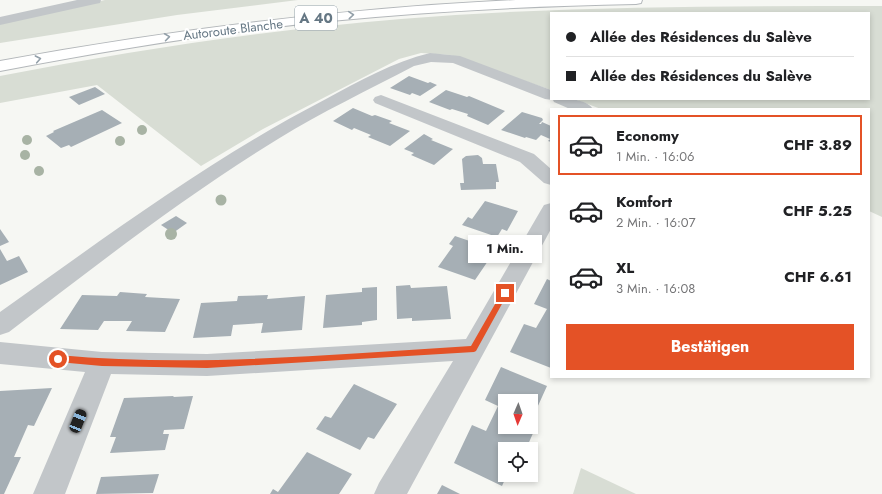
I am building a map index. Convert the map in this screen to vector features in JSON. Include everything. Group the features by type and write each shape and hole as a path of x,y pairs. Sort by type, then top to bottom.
{"highway":[{"name":"Autoroute Blanche","path":"241,14 383,0"},
{"name":"Autoroute Blanche","path":"0,66 150,40 331,17 469,6 636,0"}],"street":[{"path":"0,21 95,0"},
{"path":"0,325 204,179 273,135 409,63 430,57 455,59 550,96"},
{"path":"381,100 527,158 550,178"},
{"path":"563,100 583,108"},
{"path":"390,494 474,349 550,212"},
{"path":"0,353 102,363 207,365 474,349"},
{"path":"49,494 102,363"}],"shaded area":[{"path":"105,0 298,0 177,15 0,43 0,24"},
{"path":"882,6 882,217 870,211 870,108 598,108 577,100 870,100 870,12 550,12 550,90 450,55 421,53 399,59 263,129 201,166 97,85 0,103 0,76 150,49 250,35 401,19 521,11 702,7"},
{"path":"581,468 636,494 573,494"}],"building":[{"path":"409,76 437,85 420,96 412,93 410,95 390,88"},
{"path":"95,87 105,94 79,105 69,97"},
{"path":"446,90 467,97 469,96 505,111 488,125 467,116 468,114 452,109 450,110 429,102"},
{"path":"353,108 372,116 375,115 392,121 389,123 410,131 390,146 368,137 371,135 354,128 352,130 333,121"},
{"path":"102,110 122,123 71,147 69,145 61,148 46,136 54,132 53,131"},
{"path":"522,112 542,118 543,120 539,124 542,122 550,126 550,139 541,135 536,140 525,138 501,130"},
{"path":"424,134 433,139 431,140 453,149 434,165 411,155 414,153 404,149"},
{"path":"478,155 482,158 483,164 496,164 499,182 496,182 496,189 461,190 460,183 464,183 462,159 466,156"},
{"path":"485,201 518,211 507,231 502,229 497,237 462,225 468,217 472,219"},
{"path":"176,216 187,223 173,233 161,225"},
{"path":"0,229 9,242 0,246"},
{"path":"455,236 490,248 484,256 490,258 475,280 438,267 453,246 449,244"},
{"path":"0,249 7,261 19,256 28,272 0,285"},
{"path":"547,279 550,280 550,368 510,352 524,324 536,328 547,309 534,304"},
{"path":"410,285 411,288 447,286 451,319 412,321 412,318 397,319 396,286"},
{"path":"377,287 377,320 362,322 362,325 323,328 326,295 362,292 362,288"},
{"path":"120,292 147,294 145,297 180,299 165,332 126,331 132,321 104,321 98,330 60,329 82,295 117,296"},
{"path":"268,295 267,299 305,296 302,330 261,333 263,323 233,325 231,336 193,338 201,303 237,301 238,296"},
{"path":"501,367 547,386 538,406 538,394 498,394 498,406 485,400"},
{"path":"354,384 397,404 374,439 368,437 360,450 316,429 325,416 331,418"},
{"path":"52,388 34,426 28,425 14,457 21,457 4,494 0,494 0,391"},
{"path":"174,396 173,397 193,396 184,429 164,430 163,434 169,434 165,450 110,453 116,437 110,437 124,398"},
{"path":"498,406 498,434 533,434 529,442 498,442 498,482 504,482 502,486 454,463 472,425 486,431"},
{"path":"307,452 352,474 339,494 270,494 273,489 278,492"},
{"path":"159,474 153,493 96,494 101,477"},
{"path":"442,485 460,494 437,494"}],"route":[{"path":"58,359 102,363 207,365 474,349 505,293"}]}
